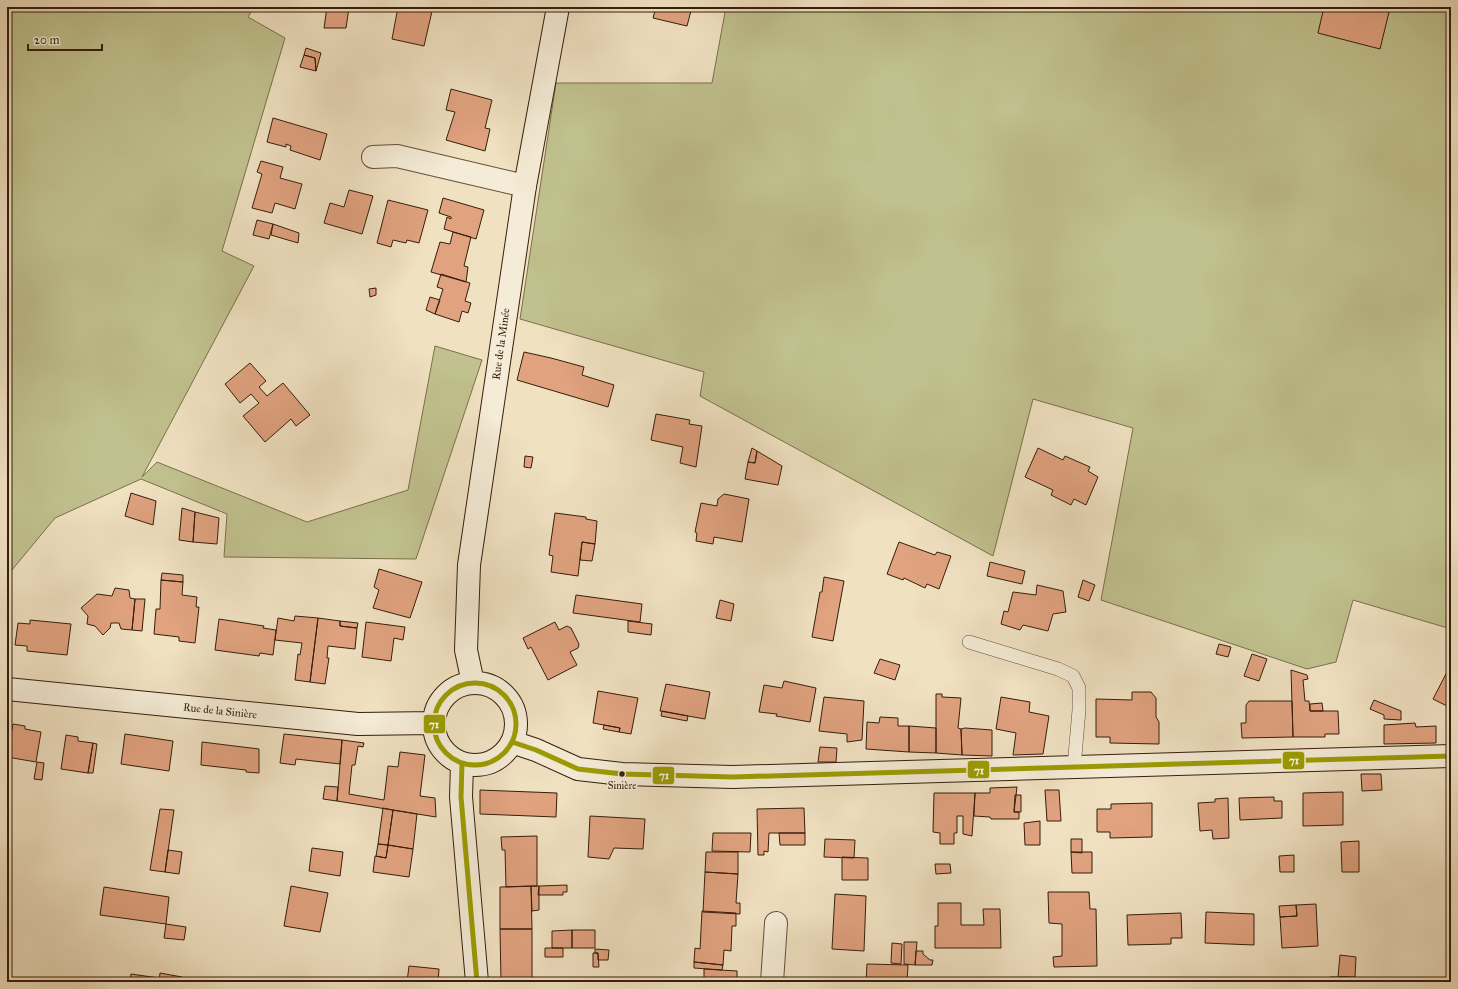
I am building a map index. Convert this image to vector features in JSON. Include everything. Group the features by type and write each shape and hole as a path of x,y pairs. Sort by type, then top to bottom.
{"street":[{"name":"Rue de la Minée","path":"473,683 466,650 469,565 525,186 558,7"},
{"path":"373,158 397,156 525,186"},
{"path":"473,683 487,685 499,691 509,701 515,714 515,728 512,742 496,759 486,763 462,763 451,757 442,748 436,736 434,724 436,712 441,700 450,691 460,686 473,683"},
{"name":"Rue de la Sinière","path":"7,689 358,724 434,724"},
{"path":"512,742 536,750 578,769 622,774 732,777 1451,756"},
{"path":"462,763 461,797 477,982"},
{"path":"772,982 776,923"}],"lane":[{"path":"969,642 1058,668 1073,676 1079,688 1079,710 1074,767"}],"green space":[{"path":"7,7 254,7 248,17 285,38 222,251 254,266 142,477 157,462 307,522 408,490 435,346 482,360 416,559 224,557 227,514 141,479 55,518 7,576"},
{"path":"726,7 1451,7 1451,629 1353,600 1336,662 1307,669 1101,600 1133,428 1033,399 993,556 700,396 704,372 520,319 556,83 712,83"}],"building":[{"path":"327,7 349,8 346,28 324,28"},
{"path":"398,7 433,7 424,46 392,39"},
{"path":"656,7 692,7 687,26 653,18"},
{"path":"1324,7 1390,8 1380,49 1318,33"},
{"path":"306,48 321,53 316,71 315,58 304,55"},
{"path":"304,55 315,58 316,71 300,67"},
{"path":"451,89 492,100 485,128 490,129 485,151 446,140 455,112 446,110"},
{"path":"273,118 327,134 320,160 290,150 291,146 286,144 286,147 267,142"},
{"path":"261,161 283,167 280,178 302,184 295,209 275,203 272,213 252,208 262,174 257,172"},
{"path":"349,190 373,196 362,234 324,223 330,203 344,207"},
{"path":"443,198 484,210 476,239 444,229 447,217 451,219 451,217 439,213"},
{"path":"388,200 428,210 419,243 407,240 406,243 393,240 391,247 377,243"},
{"path":"257,220 273,224 269,239 253,235"},
{"path":"273,224 299,233 298,243 271,235"},
{"path":"453,232 471,237 464,266 468,267 466,282 431,272 440,242 450,244"},
{"path":"441,274 470,283 465,301 471,303 468,313 462,311 459,322 435,314 443,289 437,287"},
{"path":"376,288 376,295 370,297 369,289"},
{"path":"430,297 440,300 435,314 426,310"},
{"path":"524,352 584,367 582,375 614,385 608,407 517,380"},
{"path":"250,363 266,381 259,387 267,396 283,383 310,415 296,426 291,419 265,442 243,416 259,403 251,394 240,403 225,384"},
{"path":"656,414 690,420 689,424 702,426 696,467 680,463 683,447 651,440"},
{"path":"752,448 757,451 755,463 748,462"},
{"path":"1038,448 1063,460 1065,456 1090,467 1088,471 1098,477 1086,505 1074,499 1071,505 1051,495 1053,490 1025,477"},
{"path":"757,451 782,466 778,485 745,479 748,462 755,463"},
{"path":"525,456 533,457 531,468 524,467"},
{"path":"131,493 156,501 153,525 125,516"},
{"path":"724,494 749,499 742,542 714,537 713,544 696,541 697,533 695,532 701,503 717,506 718,499"},
{"path":"182,508 195,512 193,542 179,540"},
{"path":"195,512 219,518 217,544 193,542"},
{"path":"555,513 586,517 586,519 597,521 595,544 582,542 578,576 551,572 553,556 549,555"},
{"path":"582,542 595,544 592,561 580,560"},
{"path":"899,542 935,555 937,552 951,556 939,589 927,584 925,588 904,578 903,580 887,574"},
{"path":"990,562 1025,571 1022,584 987,576"},
{"path":"379,569 422,582 410,618 373,608 379,590 374,587"},
{"path":"162,573 183,575 183,582 161,580"},
{"path":"824,577 844,581 833,641 812,637"},
{"path":"161,580 183,582 182,595 197,597 196,607 199,607 195,643 179,641 179,637 154,634 156,609 160,609"},
{"path":"1083,580 1095,585 1089,601 1078,597"},
{"path":"1037,585 1063,591 1066,612 1053,614 1048,631 1023,625 1020,630 1001,624 1004,611 1008,612 1013,592 1036,595"},
{"path":"115,588 129,590 130,598 135,599 132,630 121,629 119,623 111,623 110,628 103,635 95,626 87,624 88,616 81,608 97,594 112,596"},
{"path":"576,595 642,604 640,622 573,613"},
{"path":"135,599 145,599 142,631 132,630"},
{"path":"720,600 734,604 731,621 716,618"},
{"path":"295,616 318,618 310,682 295,680 298,654 300,655 302,643 275,640 278,618 294,621"},
{"path":"318,618 340,621 340,626 357,628 355,649 328,646 327,658 329,658 325,684 310,682"},
{"path":"219,619 264,626 263,628 276,630 273,655 260,653 259,656 215,650"},
{"path":"30,620 71,624 67,655 27,651 27,646 15,645 18,623 30,624"},
{"path":"340,621 358,623 357,628 340,626"},
{"path":"628,621 652,624 651,635 628,632"},
{"path":"366,622 405,627 403,640 394,638 391,661 362,657"},
{"path":"555,622 559,630 567,626 571,628 579,644 578,648 570,652 577,665 548,680 531,647 528,649 523,638"},
{"path":"1219,644 1231,647 1228,657 1216,654"},
{"path":"1252,654 1267,659 1259,681 1244,676"},
{"path":"880,659 900,665 895,680 874,673"},
{"path":"1291,670 1307,675 1308,679 1303,680 1305,701 1309,701 1310,711 1338,711 1339,734 1325,734 1325,737 1293,737"},
{"path":"1447,672 1451,674 1451,708 1433,699"},
{"path":"784,681 816,688 810,722 776,716 777,714 759,712 764,685 782,688"},
{"path":"666,684 710,692 705,719 660,711"},
{"path":"598,691 638,698 631,734 619,732 620,728 593,723"},
{"path":"1132,692 1151,692 1156,698 1156,717 1159,722 1159,744 1110,743 1110,737 1096,737 1096,699 1132,700"},
{"path":"936,694 942,694 942,697 961,698 958,728 961,729 962,755 936,753"},
{"path":"824,697 864,701 862,740 847,742 847,734 819,731"},
{"path":"1001,697 1030,702 1029,712 1049,716 1043,754 1013,755 1016,733 996,729"},
{"path":"1374,700 1401,711 1401,720 1384,719 1384,715 1370,709"},
{"path":"1249,701 1292,701 1293,737 1242,738 1241,723 1246,723 1246,705"},
{"path":"1322,703 1323,711 1310,711 1310,704"},
{"path":"662,711 688,716 687,721 661,716"},
{"path":"880,717 898,718 898,726 909,726 909,752 866,749 867,722 879,723"},
{"path":"1415,723 1416,727 1436,726 1436,743 1384,744 1384,725"},
{"path":"13,724 25,726 25,729 41,732 36,762 7,757"},
{"path":"604,725 620,728 619,732 603,729"},
{"path":"909,726 936,728 936,753 909,752"},
{"path":"961,729 992,730 992,756 962,755"},
{"path":"125,734 173,741 169,771 121,764"},
{"path":"284,734 342,740 340,764 296,759 295,765 280,763"},
{"path":"66,735 78,737 78,741 93,743 88,773 61,769"},
{"path":"342,740 364,743 363,747 358,746 355,765 352,765 349,794 384,800 388,766 398,767 400,752 425,755 420,796 435,798 436,817 337,801"},
{"path":"202,742 259,749 259,773 201,765"},
{"path":"93,743 97,744 93,773 88,773"},
{"path":"820,747 837,748 836,762 818,762"},
{"path":"37,762 44,763 42,780 34,779"},
{"path":"1361,774 1381,774 1382,790 1362,791"},
{"path":"325,786 338,787 337,801 323,799"},
{"path":"1017,787 1014,812 1019,812 1019,819 991,819 990,817 974,816 975,793 990,793 990,788"},
{"path":"1450,789 1451,811 1448,811"},
{"path":"480,790 557,793 556,817 480,814"},
{"path":"1045,790 1059,790 1061,821 1047,821"},
{"path":"1343,792 1343,825 1303,826 1303,793"},
{"path":"934,793 975,793 972,836 963,834 963,816 957,816 957,833 954,833 954,844 940,844 940,833 933,832"},
{"path":"1015,795 1021,795 1021,812 1014,812"},
{"path":"1274,797 1274,801 1282,801 1282,818 1240,820 1239,798"},
{"path":"1228,798 1229,838 1213,839 1212,830 1200,831 1198,803 1215,802 1215,799"},
{"path":"1152,803 1152,837 1110,838 1110,832 1097,832 1097,809 1111,809 1111,804"},
{"path":"383,808 393,810 388,845 378,844"},
{"path":"804,808 805,833 769,833 768,852 764,851 764,855 758,855 757,809"},
{"path":"160,809 174,810 165,872 150,870"},
{"path":"393,810 417,814 413,849 388,845"},
{"path":"590,816 645,819 643,849 614,848 609,859 588,857"},
{"path":"1040,821 1040,845 1025,845 1024,823"},
{"path":"713,833 751,833 750,852 712,851"},
{"path":"779,833 805,833 805,845 780,845"},
{"path":"537,836 537,886 506,887 505,850 502,850 501,837"},
{"path":"825,839 855,840 854,858 824,857"},
{"path":"1071,839 1082,839 1082,853 1071,852"},
{"path":"1359,841 1359,872 1342,872 1341,842"},
{"path":"378,844 388,845 386,858 376,856"},
{"path":"388,845 413,849 409,877 373,872 375,856 386,858"},
{"path":"312,848 343,852 340,876 309,871"},
{"path":"168,850 182,852 179,874 165,872"},
{"path":"706,852 738,852 738,874 705,872"},
{"path":"1071,852 1092,852 1092,873 1072,873"},
{"path":"1294,855 1294,872 1280,872 1279,856"},
{"path":"842,857 868,858 868,880 842,880"},
{"path":"935,864 950,864 951,873 936,874"},
{"path":"705,872 738,874 736,903 740,903 740,914 703,912"},
{"path":"567,885 567,892 563,892 563,895 538,895 539,886"},
{"path":"291,886 328,893 320,932 284,926"},
{"path":"531,886 539,886 539,910 532,911"},
{"path":"531,886 532,929 500,929 500,887"},
{"path":"104,887 169,897 166,924 100,915"},
{"path":"1048,892 1089,892 1090,909 1096,909 1097,966 1054,967 1053,957 1062,956 1062,924 1049,923"},
{"path":"835,894 866,896 864,951 832,949"},
{"path":"938,903 961,903 961,925 984,925 983,909 1000,909 1001,948 935,948 935,926 938,926"},
{"path":"1316,904 1318,946 1282,948 1280,917 1297,916 1296,905"},
{"path":"1296,905 1297,916 1280,917 1279,906"},
{"path":"702,911 736,913 736,926 732,926 731,951 724,950 723,965 694,962 695,948 700,949"},
{"path":"1206,912 1254,914 1254,945 1205,943"},
{"path":"1181,913 1182,938 1171,938 1171,944 1128,945 1127,915"},
{"path":"166,924 186,927 184,940 164,938"},
{"path":"500,929 532,929 532,982 501,982"},
{"path":"572,930 595,930 595,948 572,948"},
{"path":"572,930 572,948 552,948 552,931"},
{"path":"904,942 917,942 915,965 904,964"},
{"path":"892,943 902,944 901,964 891,963"},
{"path":"545,948 563,948 563,957 545,957"},
{"path":"595,949 609,950 608,960 598,960 598,953 595,953"},
{"path":"916,951 923,951 923,954 930,960 933,960 932,965 915,965"},
{"path":"593,953 598,953 599,967 593,967"},
{"path":"1340,955 1356,957 1355,977 1338,977"},
{"path":"694,962 723,965 722,970 694,968"},
{"path":"867,964 908,965 907,982 866,982"},
{"path":"409,966 439,969 438,982 407,982"},
{"path":"704,969 737,971 737,982 704,982"},
{"path":"160,973 182,977 182,982 159,982"},
{"path":"131,974 159,978 159,982 130,982"},
{"path":"1330,977 1350,977 1350,982 1330,982"},
{"path":"620,979 635,979 635,982 620,982"}],"transit line":[{"name":"71","path":"475,683 491,687 504,695 512,708 516,724 512,740 504,753 491,761 475,765 459,761 446,753 438,740 434,724 438,708 446,695 459,687 475,683"},
{"name":"71","path":"512,742 536,750 578,769 622,774 733,777 1451,756"},
{"name":"71","path":"462,763 461,797 477,982"}],"place":[{"name":"Sinière","path":"622,774"}]}
